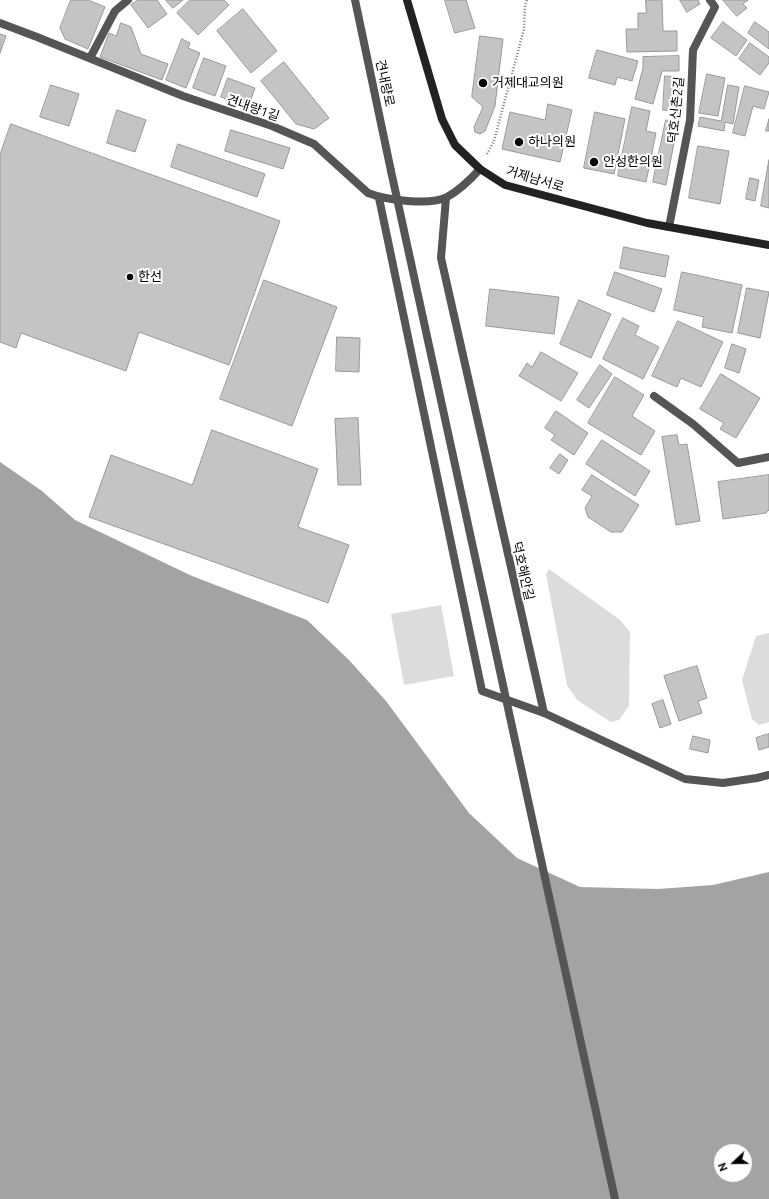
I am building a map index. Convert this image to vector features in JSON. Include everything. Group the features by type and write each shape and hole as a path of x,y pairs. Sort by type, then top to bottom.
{"main road":[{"name":"거제남서로","path":"407,0 442,119 455,145 480,169 504,185 647,223 769,245"}],"street":[{"path":"90,58 115,11 128,0"},
{"name":"견내량로","path":"355,0 615,1199"},
{"name":"덕호신촌2길","path":"669,227 690,120 693,50 715,8 710,0"},
{"name":"견내량1길","path":"0,23 183,96 272,126 314,144 368,193 379,198 420,203 446,198 468,183 480,169"},
{"path":"379,198 482,691 544,713 685,779 722,783 769,775"},
{"name":"덕호해안길","path":"446,198 441,258 544,713"},
{"path":"654,396 693,424 738,463 769,457"}],"path":[{"path":"480,169 494,141 524,29 525,4 527,0"}],"shaded area":[{"path":"0,462 42,491 75,520 192,576 307,620 349,660 386,701 469,813 517,858 580,887 658,889 713,885 769,872 769,1199 0,1199"},
{"path":"549,569 620,620 630,632 629,706 619,720 611,722 577,700 567,685 546,574"},
{"path":"441,605 454,676 404,685 391,614"},
{"path":"769,633 769,722 759,725 752,719 742,680 756,636"}],"building":[{"path":"71,0 88,0 105,7 88,49 65,39 60,28"},
{"path":"138,0 157,0 167,14 148,28 131,5"},
{"path":"166,0 183,0 173,8"},
{"path":"190,0 224,0 229,5 198,35 177,13"},
{"path":"445,0 466,0 475,28 455,33"},
{"path":"646,0 662,0 663,31 677,31 677,51 627,52 626,29 638,29 638,13 646,13"},
{"path":"680,0 698,0 700,4 687,12"},
{"path":"723,0 748,0 743,4 747,8 737,16"},
{"path":"243,9 277,51 251,73 217,31"},
{"path":"723,22 747,40 736,56 711,38"},
{"path":"755,22 769,32 769,49 748,33"},
{"path":"121,23 131,27 141,54 168,64 162,80 100,57 109,33 116,36"},
{"path":"0,34 6,36 0,53"},
{"path":"480,36 503,39 495,106 485,131 480,134 475,132 474,127 483,107 472,97"},
{"path":"182,39 190,43 188,48 200,53 186,88 166,80"},
{"path":"750,43 769,57 769,63 760,75 739,59"},
{"path":"597,50 638,61 632,81 617,77 615,85 589,78"},
{"path":"679,56 679,71 662,71 653,104 635,99 643,68 643,57"},
{"path":"204,58 226,66 215,96 193,88"},
{"path":"284,62 329,118 314,129 296,124 261,81"},
{"path":"707,74 725,78 718,116 699,113"},
{"path":"665,76 680,77 678,111 663,110"},
{"path":"228,78 255,88 248,107 221,97"},
{"path":"51,85 79,94 69,126 40,117"},
{"path":"728,85 739,87 733,124 725,122 724,131 698,126 700,117 721,121"},
{"path":"745,86 769,92 764,109 753,106 745,136 733,133"},
{"path":"548,104 572,110 560,162 502,149 510,112 545,120"},
{"path":"632,107 650,111 646,131 656,133 646,182 618,176"},
{"path":"117,110 146,120 135,152 107,143"},
{"path":"595,112 625,119 614,174 584,168"},
{"path":"769,119 769,131 766,131"},
{"path":"666,120 678,122 666,185 653,182"},
{"name":"한선","path":"11,124 280,221 229,365 139,332 126,371 21,333 16,348 0,342 0,155"},
{"path":"231,130 290,148 283,169 225,151"},
{"path":"178,144 265,174 257,197 171,167"},
{"path":"698,146 729,151 720,204 689,198"},
{"path":"769,160 769,208 761,206"},
{"path":"750,178 759,180 755,201 746,199"},
{"path":"624,247 669,256 665,277 620,268"},
{"path":"615,272 662,289 654,312 607,295"},
{"path":"682,272 742,285 732,333 702,327 704,317 674,310"},
{"path":"264,280 337,307 292,426 220,399"},
{"path":"747,288 769,292 760,338 738,333"},
{"path":"490,289 559,297 554,334 486,326"},
{"path":"579,300 611,314 591,358 560,344"},
{"path":"623,318 639,326 635,335 659,347 643,379 603,359"},
{"path":"678,321 723,342 701,387 681,378 677,387 652,376"},
{"path":"337,337 360,338 359,372 336,371"},
{"path":"732,344 746,349 739,373 725,368"},
{"path":"541,352 578,373 561,401 519,376 527,363 532,367"},
{"path":"600,365 612,374 589,408 577,400"},
{"path":"721,374 760,398 736,438 720,429 724,423 700,409"},
{"path":"615,377 644,395 632,416 655,431 641,455 588,423"},
{"path":"556,411 588,433 574,455 551,440 555,435 545,428"},
{"path":"358,418 361,485 338,485 335,419"},
{"path":"212,430 318,469 298,527 349,545 328,603 89,517 111,455 192,485"},
{"path":"677,435 679,445 687,444 700,521 676,525 662,437"},
{"path":"602,440 650,471 635,496 586,464"},
{"path":"560,454 568,460 559,474 550,468"},
{"path":"592,475 639,505 622,532 611,532 588,517 585,508 592,496 582,490"},
{"path":"769,475 769,510 766,513 723,519 718,482"},
{"path":"697,666 707,698 698,701 702,713 679,721 664,676"},
{"path":"663,700 671,724 660,728 652,704"},
{"path":"769,734 769,747 759,750 756,738"},
{"path":"693,736 710,740 708,753 690,749"}],"place":[{"name":"거제대교의원","path":"483,83"},
{"name":"하나의원","path":"519,142"},
{"name":"안성한의원","path":"594,162"},
{"name":"한선","path":"130,277"}]}
